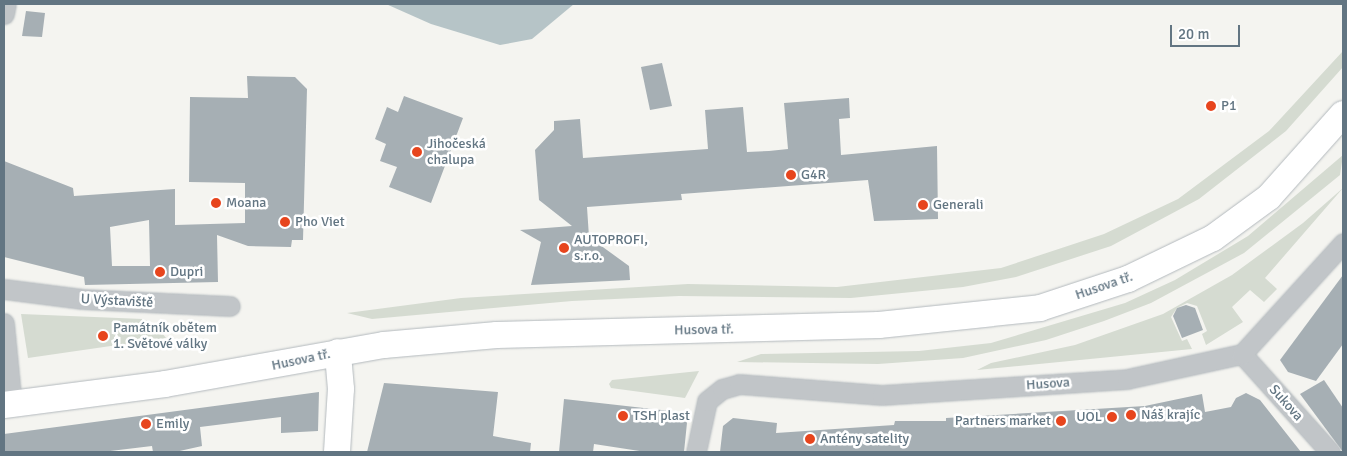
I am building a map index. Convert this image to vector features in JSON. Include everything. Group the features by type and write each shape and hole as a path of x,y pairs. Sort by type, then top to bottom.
{"street":[{"path":"4,14 6,4"},
{"name":"Husova tř.","path":"8,405 166,384 338,352 497,335 879,325 1040,308 1128,279 1213,238 1269,197 1343,114"},
{"path":"1242,354 1343,243"},
{"name":"U Výstaviště","path":"4,289 82,299 230,306"},
{"path":"4,322 8,405"},
{"path":"337,452 341,389 338,352"},
{"name":"Husova","path":"696,452 707,401 722,389 739,384 882,395 1127,379 1242,354"},
{"name":"Sukova","path":"1242,354 1330,452"}],"shaded area":[{"path":"386,4 574,4 532,39 500,45 431,24"},
{"path":"1343,51 1343,67 1286,131 1199,199 1111,246 1016,277 963,287 851,298 679,296 572,301 372,319 347,313 461,298 688,284 837,287 1001,268 1104,234 1178,199 1269,131"},
{"path":"1343,155 1340,175 1244,253 1151,303 1104,321 1046,340 963,358 878,364 737,362 761,354 919,351 991,343 1125,303 1175,280 1248,236"},
{"path":"1343,188 1265,278 1277,289 1264,302 1250,290 1232,307 1243,322 1206,345 1202,334 1207,331 1197,306 1187,303 1177,308 1171,317 1182,341 1187,339 1192,349 977,370 991,363 1075,345 1163,314 1232,275 1303,223"},
{"path":"21,314 143,319 156,325 166,338 28,358"},
{"path":"699,371 685,398 611,388 609,384 612,380"}],"building":[{"path":"26,11 45,13 42,37 22,36"},
{"path":"662,63 672,106 650,110 641,67"},
{"path":"247,76 295,77 307,89 303,240 292,240 291,247 248,246 217,235 218,282 85,285 84,277 4,257 4,161 73,188 74,196 175,189 175,225 245,223 245,183 189,182 190,97 248,98","holes":["149,220 150,266 112,266 110,227"]},
{"name":"Jihočeská chalupa","path":"404,96 463,118 431,203 389,187 397,167 380,161 386,144 375,139 387,107 398,112"},
{"path":"849,98 850,118 839,119 841,155 937,146 938,219 874,221 868,180 681,194 682,200 587,207 589,237 629,266 630,280 531,285 541,242 520,230 572,226 539,200 535,150 554,130 554,121 580,119 583,158 708,149 705,110 743,107 747,152 769,151 788,149 784,103"},
{"path":"1343,275 1343,344 1316,381 1288,372 1280,360"},
{"path":"1186,305 1195,308 1203,330 1182,338 1173,316 1177,308"},
{"path":"1324,380 1343,408 1343,452 1300,394"},
{"path":"384,383 498,392 493,436 531,443 530,452 367,452"},
{"path":"319,392 318,431 281,433 281,417 200,427 202,446 175,452 153,452 152,446 102,452 4,452 4,434"},
{"path":"1246,393 1260,400 1301,452 720,452 723,426 733,418 777,423 776,433 894,425 895,421 946,421 946,418 1145,406 1202,394 1205,412 1231,407 1236,398"},
{"path":"564,399 688,413 684,452 646,452 594,444 593,452 559,452"}],"place":[{"name":"P1","path":"1211,106"},
{"name":"Jihočeská chalupa","path":"417,152"},
{"name":"G4R","path":"791,175"},
{"name":"Moana","path":"216,203"},
{"name":"Generali","path":"923,205"},
{"name":"Pho Viet","path":"285,222"},
{"name":"AUTOPROFI, s.r.o.","path":"564,248"},
{"name":"Dupri","path":"160,272"},
{"name":"Památník obětem 1. Světové války","path":"103,336"},
{"name":"Náš krajíc","path":"1131,415"},
{"name":"TSH plast","path":"623,416"},
{"name":"UOL","path":"1112,417"},
{"name":"Partners market","path":"1061,421"},
{"name":"Emily","path":"146,424"},
{"name":"Antény satelity","path":"810,439"}]}
